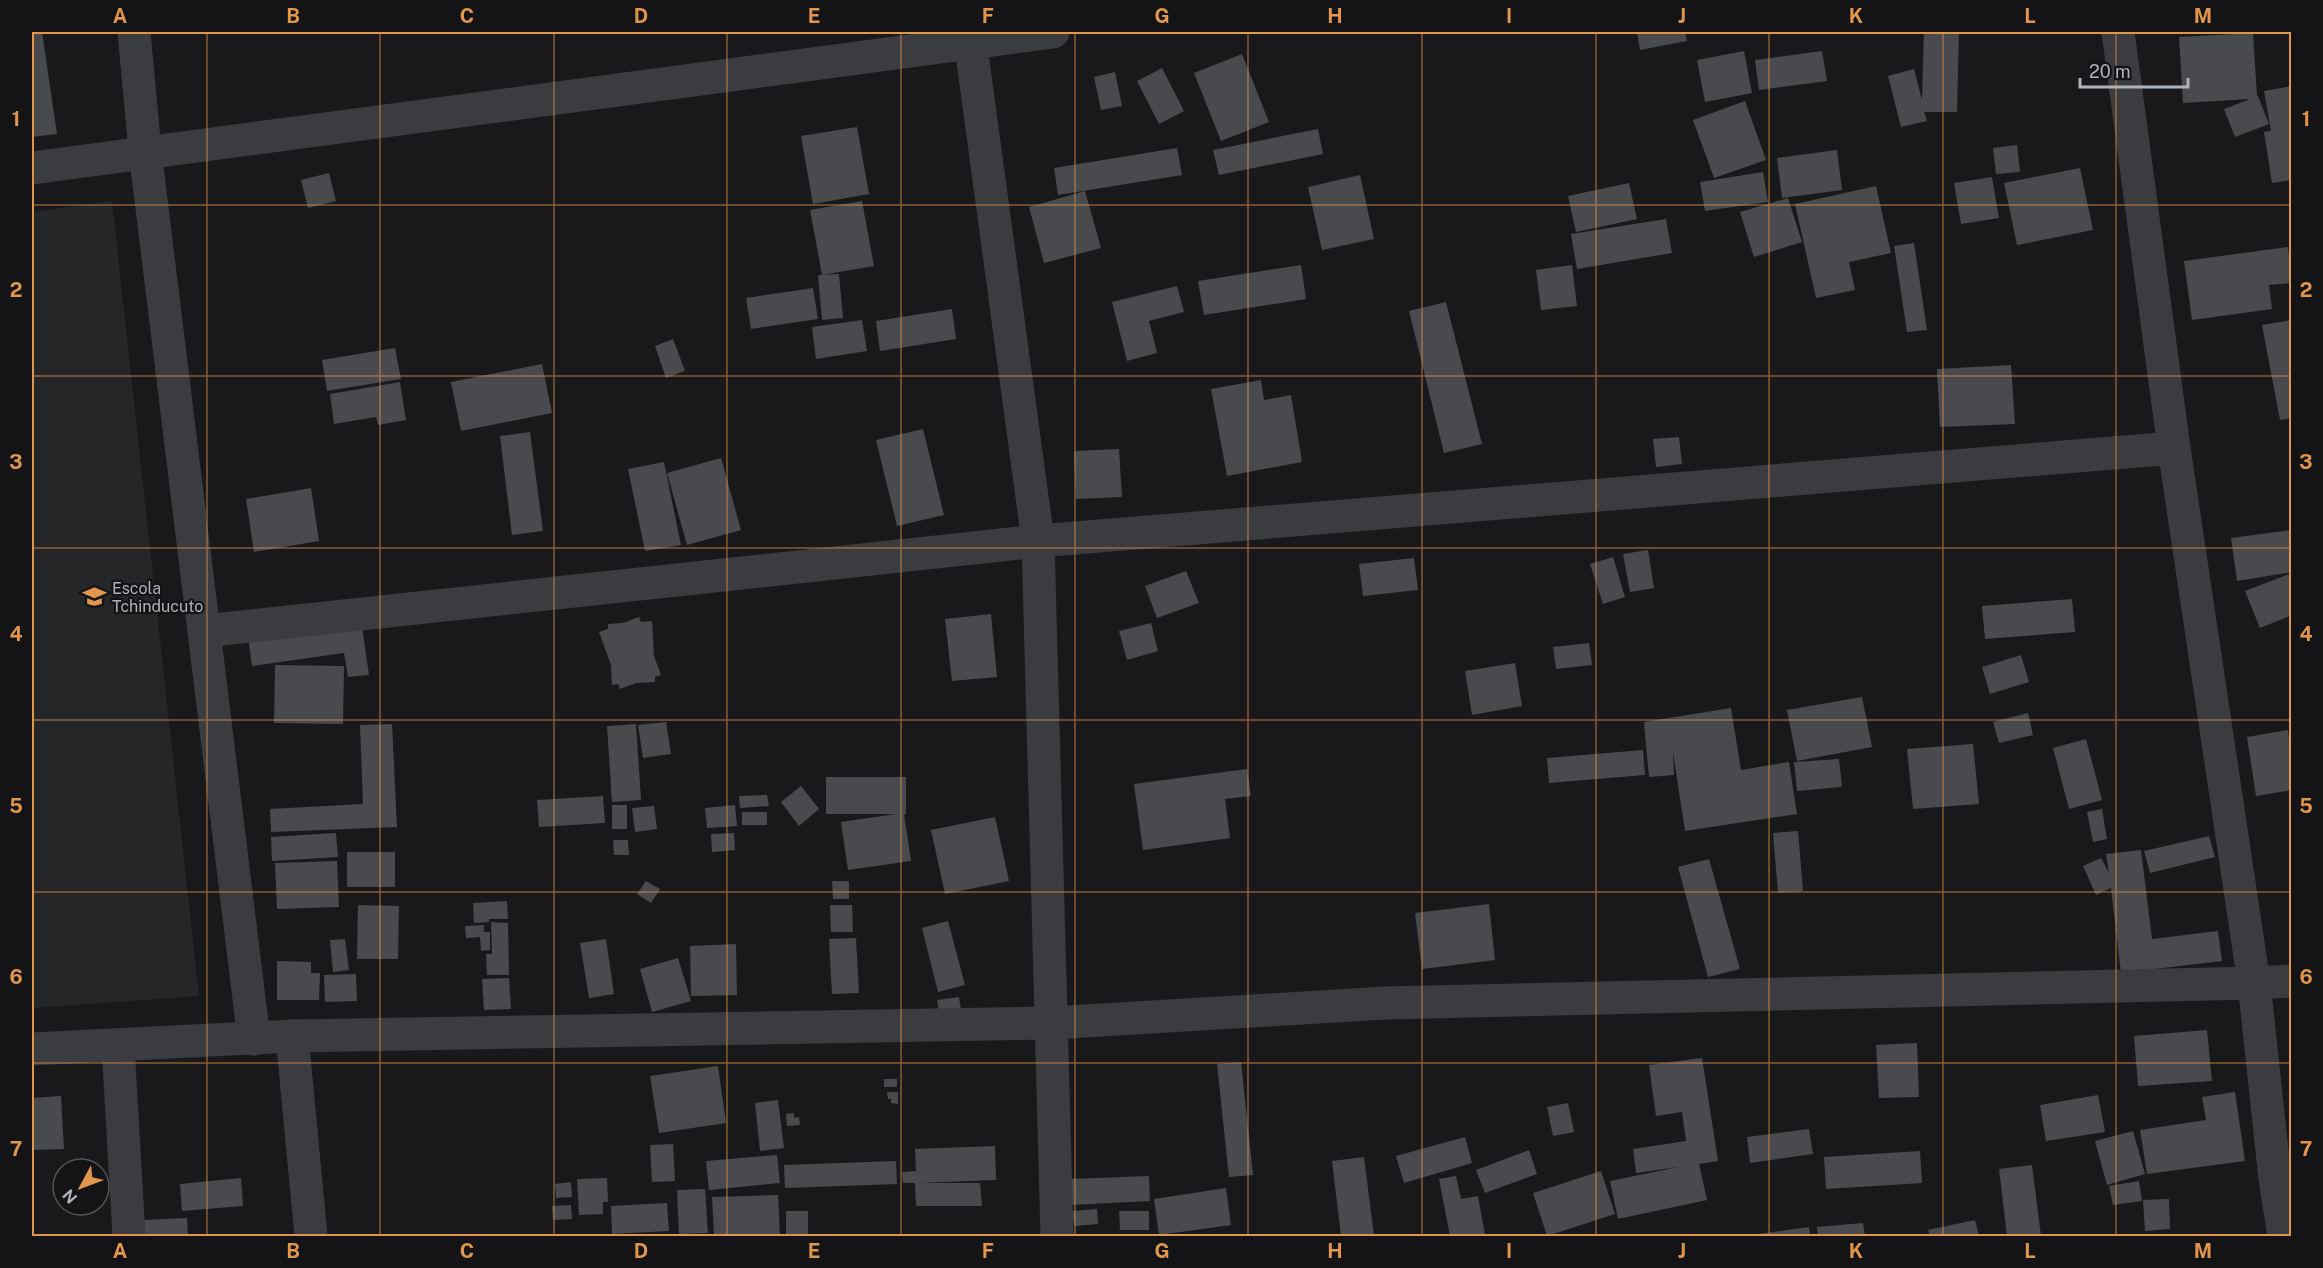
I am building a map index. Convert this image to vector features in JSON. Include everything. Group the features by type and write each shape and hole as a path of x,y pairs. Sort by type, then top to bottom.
{"street":[{"path":"134,32 145,151 254,1039"},
{"path":"32,168 970,37 1053,32"},
{"path":"2118,32 2174,448 2254,983 2275,1179 2284,1236"},
{"path":"970,37 1038,542 1057,1236"},
{"path":"204,631 1038,542 2174,448"},
{"path":"32,1049 292,1036 1052,1023 1384,1003 2292,981"},
{"path":"292,1036 311,1236"},
{"path":"118,1046 129,1236"}],"shaded area":[{"name":"Escola Tchinducuto","path":"112,201 199,996 32,1008 32,212"}],"building":[{"path":"32,32 42,32 57,134 32,137"},
{"path":"1637,32 1685,32 1687,41 1640,50"},
{"path":"1924,32 1959,32 1957,112 1924,112 1927,121 1901,127 1888,76 1914,69 1922,100"},
{"path":"2253,33 2257,96 2269,124 2235,137 2224,109 2250,99 2183,103 2179,37"},
{"path":"1744,51 1752,93 1705,102 1697,60"},
{"path":"1822,51 1827,81 1759,90 1755,60"},
{"path":"1242,54 1269,122 1221,141 1194,73"},
{"path":"1162,68 1184,111 1159,124 1137,81"},
{"path":"1115,72 1122,106 1101,110 1094,77"},
{"path":"2292,86 2292,180 2272,183 2264,132 2271,131 2264,91"},
{"path":"1745,101 1766,160 1714,178 1693,120"},
{"path":"857,127 869,194 813,204 801,136"},
{"path":"1318,129 1323,154 1219,175 1213,150"},
{"path":"2017,145 2020,172 1996,174 1993,148"},
{"path":"1177,148 1182,175 1058,195 1054,168"},
{"path":"1837,150 1842,190 1782,198 1777,158"},
{"path":"2080,168 2093,230 2017,245 2004,183"},
{"path":"1763,172 1768,202 1705,211 1700,182"},
{"path":"329,173 336,201 308,208 301,180"},
{"path":"1360,175 1374,239 1322,250 1308,187"},
{"path":"1992,177 1999,218 1961,224 1954,183"},
{"path":"1629,183 1637,219 1576,232 1568,196"},
{"path":"1876,186 1891,253 1849,262 1855,290 1816,298 1795,204"},
{"path":"1085,191 1101,248 1044,263 1029,207"},
{"path":"1788,198 1802,242 1754,257 1740,212"},
{"path":"862,201 874,266 822,275 810,210"},
{"path":"1666,219 1672,253 1577,269 1571,234"},
{"path":"1914,243 1927,330 1907,332 1894,246"},
{"path":"2288,247 2292,283 2269,285 2272,309 2192,320 2184,261"},
{"path":"1301,265 1306,299 1204,315 1198,281"},
{"path":"1572,265 1577,306 1541,310 1536,270"},
{"path":"839,274 843,318 822,320 818,275"},
{"path":"1177,286 1184,312 1149,321 1157,353 1127,361 1112,302"},
{"path":"813,288 818,319 751,329 746,298"},
{"path":"1446,302 1482,444 1444,453 1409,311"},
{"path":"952,309 956,339 880,351 876,321"},
{"path":"862,320 867,351 816,359 812,327"},
{"path":"2292,320 2292,418 2280,420 2262,325"},
{"path":"673,339 685,371 666,378 655,346"},
{"path":"395,348 401,379 327,391 322,360"},
{"path":"542,364 552,413 461,431 451,382"},
{"path":"2011,365 2015,424 1940,427 1937,369"},
{"path":"1261,380 1264,400 1291,395 1302,462 1227,476 1211,389"},
{"path":"400,382 406,420 378,425 376,417 334,424 330,394"},
{"path":"923,429 944,515 897,526 876,440"},
{"path":"530,432 543,531 512,535 500,436"},
{"path":"1679,437 1682,464 1656,467 1653,439"},
{"path":"1119,449 1122,497 1076,499 1074,451"},
{"path":"721,458 741,530 687,545 667,473"},
{"path":"664,462 681,545 645,551 628,469"},
{"path":"311,488 319,541 254,552 246,499"},
{"path":"2292,530 2292,572 2237,581 2231,538"},
{"path":"1648,550 1654,588 1630,592 1623,554"},
{"path":"1613,557 1625,597 1603,604 1590,564"},
{"path":"1414,558 1418,590 1363,596 1359,564"},
{"path":"1186,571 1199,603 1157,618 1145,586"},
{"path":"2292,573 2292,615 2260,628 2245,591"},
{"path":"2072,599 2075,632 1985,639 1982,606"},
{"path":"991,614 997,677 952,681 945,619"},
{"path":"639,617 641,622 652,621 654,656 661,675 655,677 655,682 636,683 620,689 618,684 612,685 611,665 599,632 608,629 608,624 623,623"},
{"path":"361,620 369,675 348,677 344,653 252,666 248,636"},
{"path":"1151,623 1158,651 1127,660 1119,631"},
{"path":"1589,643 1592,665 1556,669 1553,647"},
{"path":"2021,655 2029,682 1990,694 1982,667"},
{"path":"1515,663 1522,706 1472,715 1465,671"},
{"path":"275,665 344,666 343,724 274,723"},
{"path":"1862,697 1872,747 1797,761 1787,710"},
{"path":"1731,708 1741,770 1789,762 1797,814 1685,831 1673,752 1674,775 1649,777 1644,722"},
{"path":"2028,713 2033,735 1999,743 1993,722"},
{"path":"666,722 671,754 643,758 638,725"},
{"path":"392,724 397,827 271,832 270,809 363,804 360,725"},
{"path":"636,724 641,800 612,802 607,726"},
{"path":"2288,730 2292,757 2292,790 2256,796 2247,737"},
{"path":"2086,739 2102,800 2069,809 2053,748"},
{"path":"1973,744 1979,804 1913,809 1907,749"},
{"path":"1643,750 1645,775 1549,783 1547,758"},
{"path":"1839,759 1842,787 1797,791 1794,762"},
{"path":"1247,769 1251,796 1225,799 1230,838 1143,850 1134,784"},
{"path":"826,777 906,777 906,814 904,814 911,861 848,870 841,822 896,814 826,814"},
{"path":"801,786 819,809 799,826 781,802"},
{"path":"767,795 769,806 740,808 739,796"},
{"path":"603,796 605,823 539,827 537,800"},
{"path":"612,805 627,805 627,829 612,829"},
{"path":"735,805 737,826 707,828 705,808"},
{"path":"654,806 657,829 635,832 632,808"},
{"path":"2102,809 2107,839 2093,842 2087,812"},
{"path":"742,812 767,812 767,825 742,825"},
{"path":"995,817 1009,881 945,894 931,830"},
{"path":"1798,831 1803,891 1778,893 1773,833"},
{"path":"336,833 338,857 272,861 271,837"},
{"path":"734,833 735,850 712,852 711,834"},
{"path":"2209,836 2215,857 2150,873 2144,851"},
{"path":"613,840 628,840 629,855 614,855"},
{"path":"2141,850 2152,939 2218,931 2222,961 2121,973 2111,888 2096,895 2083,866 2101,858 2109,873 2106,854"},
{"path":"347,852 395,852 395,887 347,887"},
{"path":"1709,859 1740,969 1708,977 1678,867"},
{"path":"337,861 339,907 277,909 275,863"},
{"path":"646,881 660,889 651,903 637,894"},
{"path":"832,881 849,881 849,899 833,899"},
{"path":"507,901 508,919 489,919 489,922 474,923 473,903"},
{"path":"1489,904 1495,960 1422,969 1415,913"},
{"path":"358,905 399,906 398,959 357,959"},
{"path":"830,905 852,905 853,932 831,932"},
{"path":"948,921 965,985 938,992 922,928"},
{"path":"491,922 508,923 509,975 487,975 486,954 492,954"},
{"path":"484,925 484,932 490,932 490,950 481,951 480,937 466,938 465,926"},
{"path":"856,938 859,993 832,994 829,939"},
{"path":"345,939 349,970 333,972 330,940"},
{"path":"606,939 614,994 589,998 580,943"},
{"path":"736,944 737,995 691,996 690,946"},
{"path":"678,958 691,1001 652,1012 640,969"},
{"path":"277,961 311,962 311,973 320,973 319,1000 277,1000"},
{"path":"356,974 357,1001 325,1002 324,975"},
{"path":"509,978 511,1009 484,1010 482,979"},
{"path":"959,997 961,1010 939,1013 937,1000"},
{"path":"2207,1030 2212,1081 2138,1086 2134,1036"},
{"path":"1917,1043 1919,1097 1879,1098 1876,1045"},
{"path":"1702,1058 1718,1161 1699,1164 1707,1200 1618,1219 1610,1181 1678,1167 1636,1173 1633,1149 1686,1141 1682,1112 1656,1116 1649,1065"},
{"path":"1241,1062 1253,1175 1229,1177 1217,1064"},
{"path":"718,1066 726,1123 659,1133 650,1076"},
{"path":"884,1079 897,1079 897,1087 884,1087"},
{"path":"887,1092 898,1092 898,1104 891,1103"},
{"path":"2235,1092 2245,1161 2147,1174 2140,1130 2206,1120 2202,1097"},
{"path":"2098,1095 2105,1132 2046,1141 2040,1105"},
{"path":"61,1096 64,1149 32,1150 32,1098"},
{"path":"778,1100 784,1148 760,1151 755,1103"},
{"path":"1568,1103 1574,1132 1553,1136 1547,1107"},
{"path":"794,1113 794,1118 799,1117 800,1125 787,1126 786,1114"},
{"path":"1809,1129 1813,1154 1750,1163 1747,1137"},
{"path":"2133,1131 2145,1174 2107,1185 2095,1141"},
{"path":"1465,1137 1472,1163 1404,1183 1396,1156"},
{"path":"673,1144 675,1181 652,1182 650,1145"},
{"path":"995,1146 996,1180 918,1183 980,1183 982,1206 916,1206 915,1183 903,1183 902,1172 916,1171 915,1149"},
{"path":"1529,1150 1537,1174 1485,1193 1476,1170"},
{"path":"1920,1151 1922,1183 1826,1189 1824,1157"},
{"path":"777,1155 780,1183 709,1190 706,1161"},
{"path":"1364,1157 1374,1236 1341,1236 1332,1161"},
{"path":"896,1161 897,1184 785,1188 784,1165"},
{"path":"2032,1165 2041,1236 2007,1236 1999,1169"},
{"path":"1601,1171 1615,1214 1547,1236 1533,1193"},
{"path":"1149,1176 1150,1201 1071,1205 1070,1179"},
{"path":"1456,1176 1461,1199 1478,1196 1485,1235 1450,1236 1439,1179"},
{"path":"241,1178 243,1206 182,1211 180,1184"},
{"path":"607,1178 608,1202 603,1202 603,1214 579,1215 577,1179"},
{"path":"2139,1181 2142,1201 2113,1205 2109,1186"},
{"path":"571,1182 572,1197 556,1198 555,1184"},
{"path":"1226,1188 1231,1225 1159,1235 1154,1199"},
{"path":"705,1189 708,1233 679,1234 677,1190"},
{"path":"778,1195 780,1236 714,1236 712,1197"},
{"path":"2169,1199 2170,1229 2145,1231 2143,1200"},
{"path":"667,1203 669,1231 612,1234 611,1206"},
{"path":"571,1205 572,1219 553,1220 552,1206"},
{"path":"1097,1209 1098,1224 1074,1226 1072,1211"},
{"path":"786,1211 808,1211 808,1236 786,1236"},
{"path":"1119,1211 1149,1211 1149,1230 1120,1230"},
{"path":"187,1218 188,1236 143,1236 142,1220"},
{"path":"1975,1220 1979,1236 1930,1236 1928,1230"},
{"path":"1863,1223 1865,1236 1818,1236 1817,1227"},
{"path":"1809,1227 1810,1236 1750,1235"}],"place":[{"name":"Escola Tchinducuto","path":"94,597"}]}
